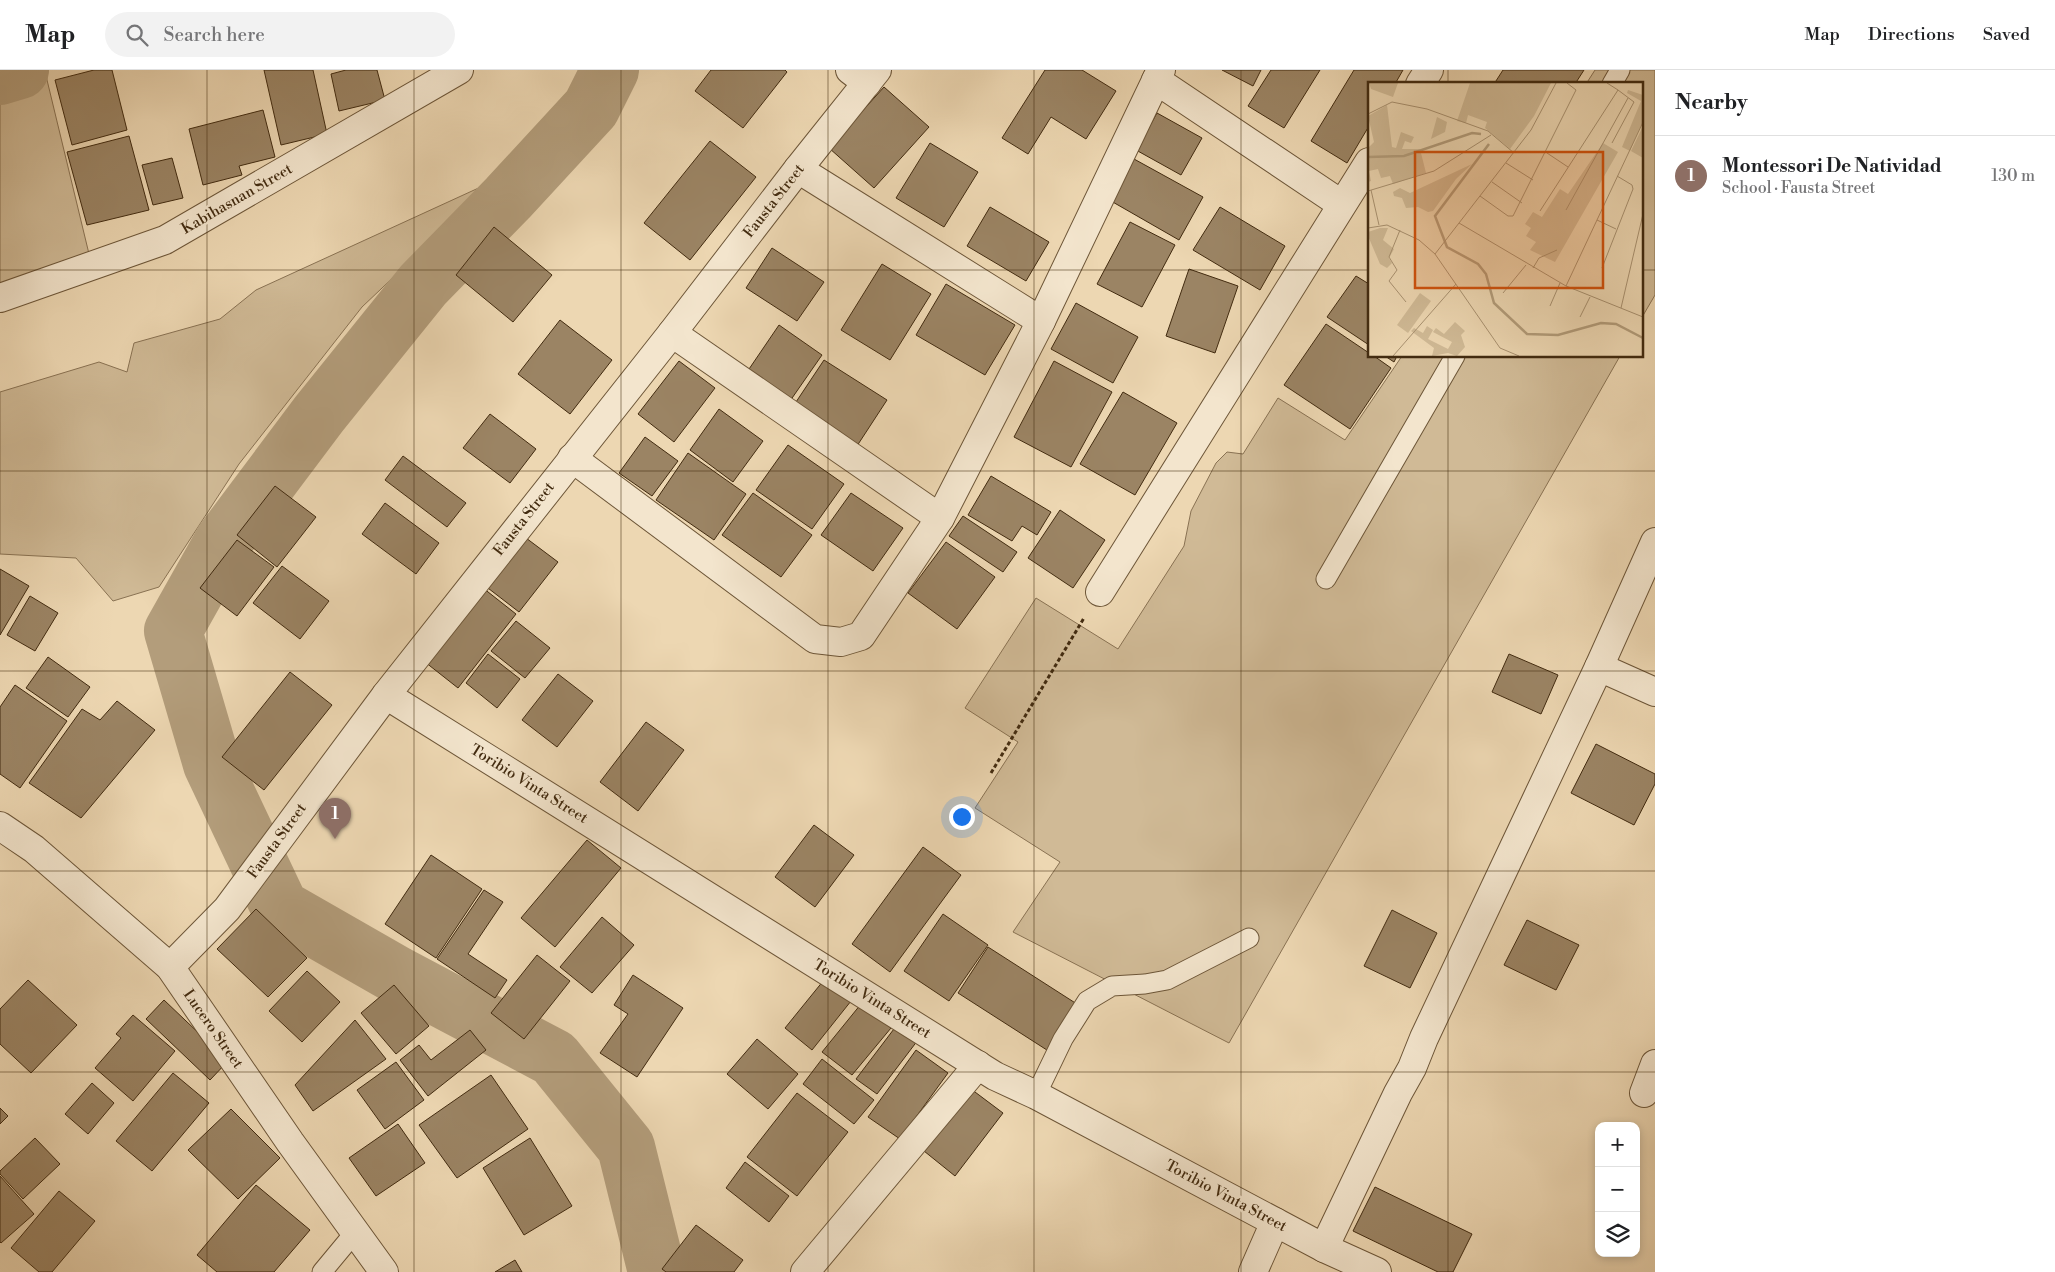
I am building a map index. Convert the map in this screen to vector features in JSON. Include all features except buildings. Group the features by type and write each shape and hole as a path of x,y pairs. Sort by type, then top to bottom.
{"street":[{"name":"Kabihasnan Street","path":"0,298 165,240 459,70"},
{"path":"1421,82 1429,70"},
{"name":"Fausta Street","path":"170,967 227,909 386,694 672,334 798,169 865,74"},
{"path":"572,458 815,639 841,642 860,636 940,518 1041,321 1159,75 1342,204"},
{"path":"1100,592 1368,164"},
{"path":"798,169 1041,321"},
{"path":"672,334 940,518"},
{"path":"1324,1248 1398,1092 1412,1068 1424,1038 1599,667 1655,542"},
{"path":"1599,667 1655,692"},
{"name":"Toribio Vinta Street","path":"386,694 996,1076 1036,1095 1324,1248 1377,1272"},
{"name":"Lucero Street","path":"0,826 34,849 170,967 290,1142 384,1272"},
{"path":"1644,1092 1655,1064"},
{"path":"805,1272 978,1065"},
{"path":"1253,1272 1275,1222"}],"lane":[{"path":"1613,82 1620,70"},
{"path":"1326,579 1454,358"},
{"path":"1036,1095 1063,1039 1087,1002 1112,986 1167,980 1249,938"},
{"path":"322,1272 356,1231"}],"path":[{"path":"991,773 1100,592"}],"shaded area":[{"path":"0,70 46,70 90,258 0,291"},
{"path":"1595,70 1655,70 1655,295 1642,317 1642,82 1587,82"},
{"path":"496,180 362,307 239,464 159,587 113,601 76,558 0,554 0,392 99,362 127,372 134,343 220,319 256,290"},
{"path":"1401,358 1619,358 1229,1043 1013,932 1060,862 975,808 1018,742 965,708 1036,598 1118,649 1184,546 1191,511 1216,463 1227,452 1243,454 1278,398 1345,440"}],"waterway":[{"path":"0,76 20,70"},
{"path":"610,70 591,108 508,198 423,285 319,414 223,542 173,631 212,764 280,908 397,975 554,1058 626,1147 657,1272"}],"place":[{"name":"Montessori De Natividad","path":"335,839"}]}
